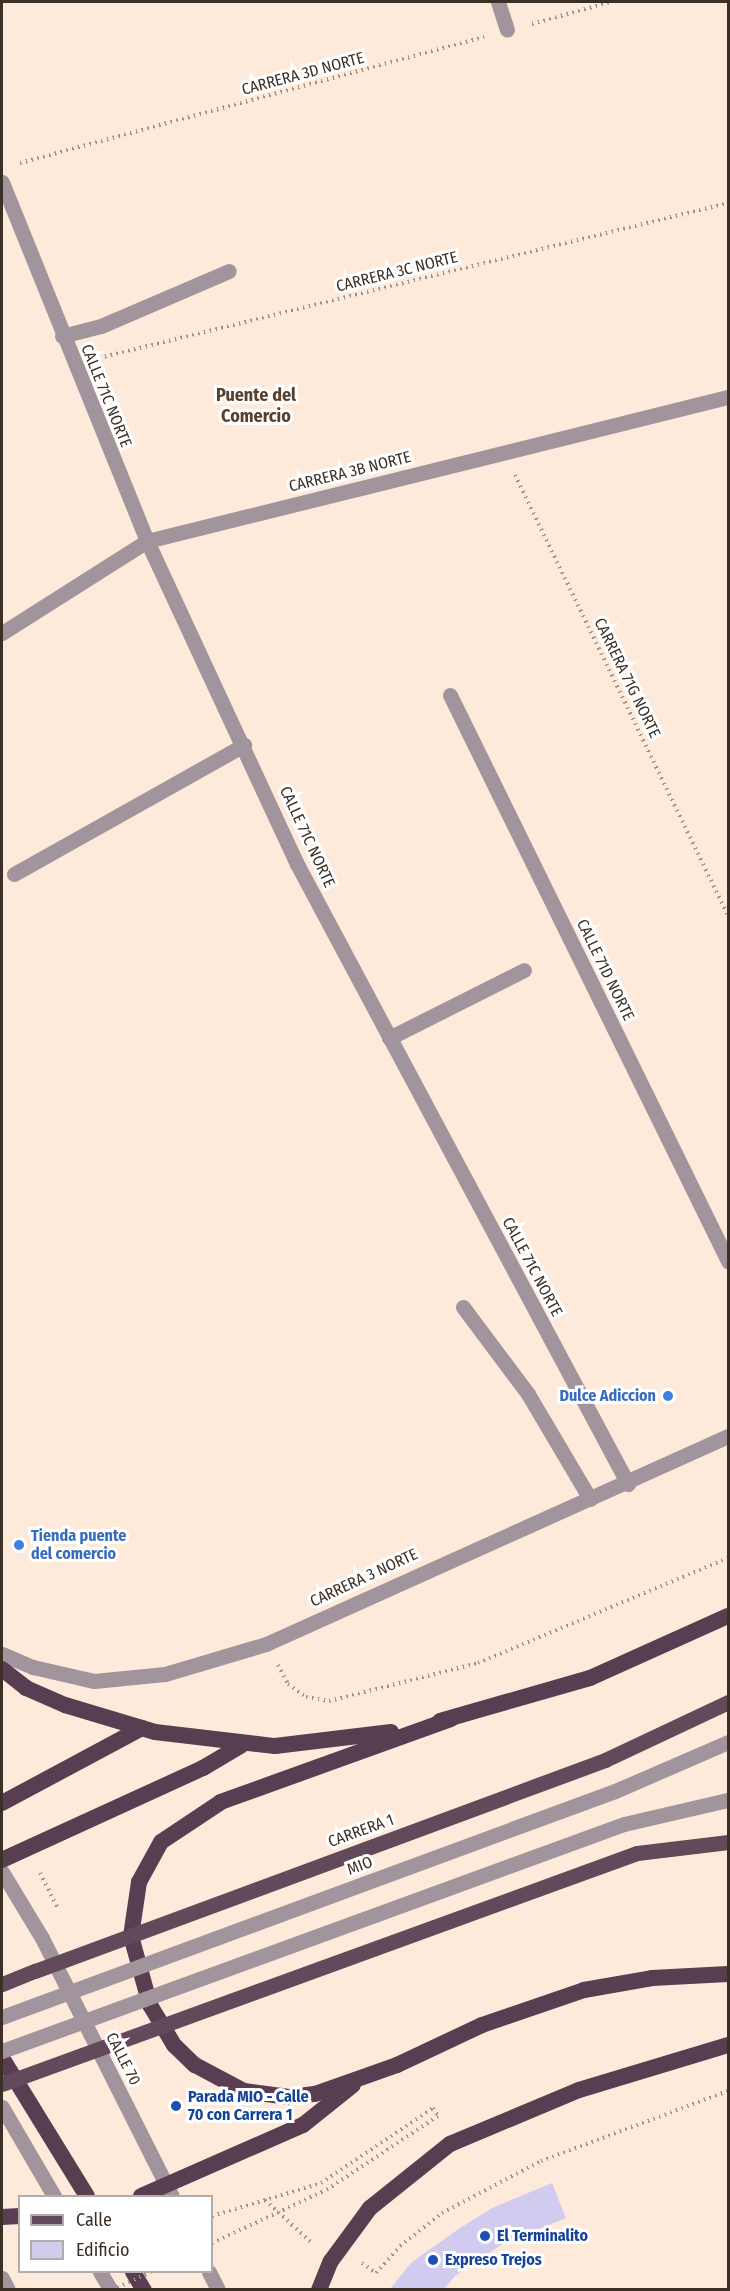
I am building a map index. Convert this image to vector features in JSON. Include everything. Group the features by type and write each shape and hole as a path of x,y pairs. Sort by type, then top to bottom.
{"highway":[{"path":"729,1616 590,1678 451,1719 203,1810 161,1842 139,1882 130,1936 140,1980 162,2028 195,2065 244,2091 289,2097 357,2081 482,2025 574,1993 629,1981 729,1974"},
{"path":"2,1669 26,1688 65,1706 142,1728 242,1745 309,1745 451,1719"},
{"path":"2,1803 142,1728"},
{"path":"2,1860 203,1768 242,1745"},
{"path":"319,2289 340,2247 390,2188 450,2144 568,2094 729,2045"},
{"path":"2,2058 86,2195"},
{"path":"148,2195 170,2192 303,2125 332,2106 357,2081"},
{"path":"2,2217 18,2216"},
{"path":"134,2273 144,2289"}],"main road":[{"name":"CARRERA 1","path":"2,1984 605,1760 729,1702"},
{"path":"2,2084 637,1853 729,1842"}],"street":[{"path":"498,2 507,30"},
{"name":"CALLE 71C NORTE","path":"2,183 72,364 147,542 244,745 297,864 628,1484"},
{"path":"62,336 101,326 229,271"},
{"name":"CARRERA 3B NORTE","path":"2,633 147,542 729,397"},
{"name":"CALLE 71D NORTE","path":"450,695 729,1261"},
{"path":"14,874 244,745"},
{"path":"389,1038 524,970"},
{"path":"463,1307 528,1394 590,1498"},
{"name":"CARRERA 3 NORTE","path":"2,1654 33,1667 94,1681 165,1674 266,1644 590,1498 628,1484 729,1436"},
{"name":"MIO","path":"2,2017 615,1791 729,1743"},
{"path":"2,2051 624,1824 729,1800"},
{"name":"CALLE 70","path":"2,1872 42,1938 170,2192"},
{"path":"2,2107 53,2195"},
{"path":"101,2273 112,2289"},
{"path":"210,2273 218,2289"},
{"path":"2,2278 8,2289"}],"path":[{"name":"CARRERA 3D NORTE","path":"13,165 611,2"},
{"name":"CARRERA 3C NORTE","path":"72,364 729,203"},
{"name":"CARRERA 71G NORTE","path":"504,452 729,915"},
{"path":"266,1644 288,1684 306,1697 329,1701 478,1663 729,1558"},
{"path":"265,2200 321,2252 330,2239 376,2273 400,2246 482,2190 541,2161 729,2091"},
{"path":"213,2216 321,2183 433,2108 438,2116 326,2190 213,2243"},
{"path":"112,2289 147,2273"}],"building":[{"name":"El Terminalito","path":"552,2183 566,2218 501,2245 455,2276 443,2290 389,2290 412,2262 460,2228 492,2208"}],"place":[{"name":"Dulce Adiccion","path":"668,1396"},
{"name":"Tienda puente del comercio","path":"19,1545"},
{"name":"Parada MIO - Calle 70 con Carrera 1","path":"176,2106"},
{"name":"El Terminalito","path":"485,2236"},
{"name":"Expreso Trejos","path":"433,2260"}],"district":[{"name":"Puente del Comercio","path":"256,406"}]}
